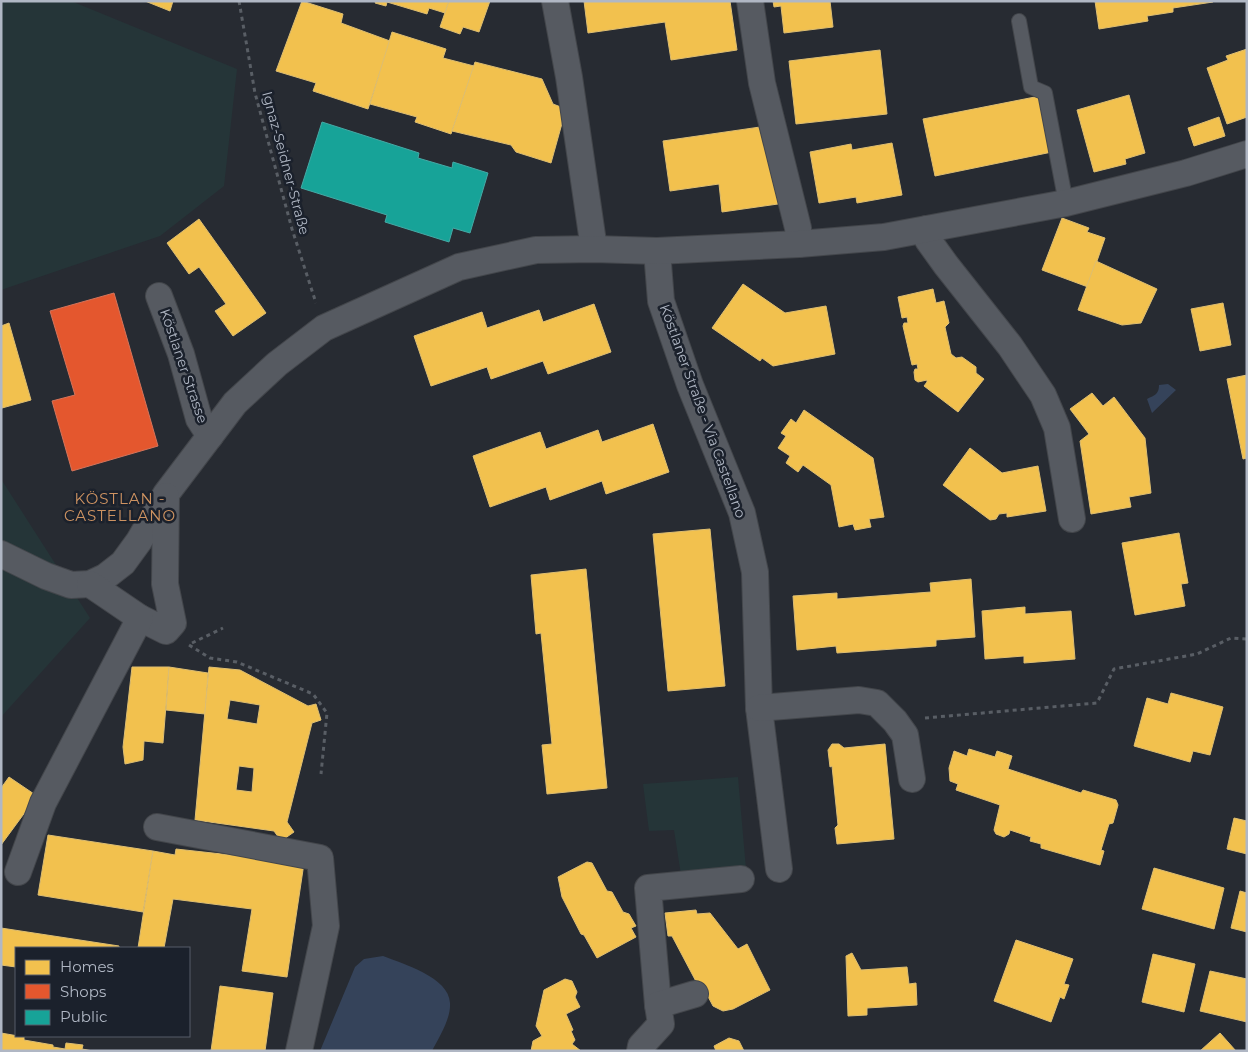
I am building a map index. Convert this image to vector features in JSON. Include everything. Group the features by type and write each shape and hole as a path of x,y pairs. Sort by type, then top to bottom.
{"street":[{"path":"555,1 569,77 594,249"},
{"path":"750,1 762,83 798,228 799,244"},
{"path":"1,554 46,576 71,585 90,584 105,577 123,563 139,541 166,494 235,403 277,364 324,328 459,266 536,250 657,251 799,244 884,237 1066,203 1186,173 1247,154"},
{"path":"926,229 928,240 946,266 1010,346 1043,395 1057,428 1072,519"},
{"name":"Köstlaner Straße - Via Castellano","path":"657,251 661,301 690,385 742,513 755,572 759,708 779,869"},
{"name":"Köstlaner Strasse","path":"159,296 181,354 199,419 210,436"},
{"path":"90,584 140,618 166,631 172,623 165,584 166,494"},
{"path":"18,872 43,803 140,618"},
{"path":"759,708 859,700 877,703 895,721 905,735 912,779"},
{"path":"157,827 320,858 326,926 299,1051"},
{"path":"640,1051 641,1046 661,1024 648,888 741,879"},
{"path":"658,1005 695,994"}],"lane":[{"path":"1019,21 1031,87 1045,93 1066,203"}],"path":[{"name":"Ignaz-Seidner-Straße","path":"239,1 255,93 292,229 324,328"},
{"path":"189,645 223,628"},
{"path":"166,631 210,658 237,662 313,694 327,713 321,774"},
{"path":"895,721 1097,703 1114,669 1197,654 1231,638 1247,639"}],"shaded area":[{"path":"1,1 71,1 237,69 224,186 160,236 1,290"},
{"path":"1,479 90,618 1,717"},
{"path":"738,777 746,869 681,875 674,830 649,831 643,784"}],"water":[{"path":"1168,384 1176,390 1152,413 1147,399 1156,394 1159,385"},
{"path":"383,956 424,973 442,986 448,994 450,1003 449,1015 432,1051 320,1051 355,967 364,959"}],"building: Homes":[{"path":"145,1 173,1 170,11"},
{"path":"302,1 343,14 341,23 390,41 368,109 313,91 316,83 276,71"},
{"path":"376,1 449,1 445,13 429,8 427,14 387,2 386,6 375,3"},
{"path":"449,1 490,1 479,32 463,27 460,34 440,27"},
{"path":"584,1 730,1 737,50 671,60 665,22 588,33"},
{"path":"773,1 830,1 833,27 784,33 781,6 774,7"},
{"path":"1095,1 1213,2 1173,8 1173,12 1147,16 1148,21 1099,29"},
{"path":"392,32 446,49 443,58 474,66 451,134 415,122 417,117 370,104"},
{"path":"1247,49 1247,117 1227,124 1207,68 1228,60 1226,56"},
{"path":"880,50 887,114 796,124 789,61"},
{"path":"475,62 542,79 553,104 566,109 551,163 516,152 511,145 452,131"},
{"path":"1129,95 1145,153 1125,159 1126,164 1094,172 1077,110"},
{"path":"1040,96 1052,152 935,176 923,119"},
{"path":"1219,117 1225,136 1194,146 1188,128"},
{"path":"767,126 778,204 722,212 719,184 670,191 663,141"},
{"path":"892,143 902,195 857,203 856,197 819,203 810,152 851,144 852,150"},
{"path":"1062,218 1089,228 1087,232 1105,238 1088,287 1042,270"},
{"path":"199,219 266,313 233,336 215,311 226,304 199,267 189,274 167,243"},
{"path":"1096,261 1157,289 1141,323 1122,325 1078,310"},
{"path":"743,284 785,313 826,306 835,354 773,366 762,358 760,361 712,328"},
{"path":"933,289 936,303 944,301 949,323 945,327 951,354 956,358 962,357 976,367 976,373 984,379 958,412 924,386 927,380 918,382 915,380 914,372 915,369 918,369 917,364 912,365 903,326 904,323 908,323 907,317 902,318 898,297"},
{"path":"1223,303 1231,345 1200,351 1191,309"},
{"path":"594,304 611,352 548,374 543,361 491,379 487,367 431,386 414,336 482,312 487,328 539,310 543,322"},
{"path":"9,323 31,400 2,408 1,326"},
{"path":"1247,375 1247,458 1243,459 1227,379"},
{"path":"1092,393 1103,406 1114,397 1145,438 1151,493 1129,497 1131,507 1091,514 1080,441 1089,434 1070,409"},
{"path":"804,410 873,458 884,517 869,519 871,527 855,530 853,524 839,527 831,485 803,465 798,472 786,463 790,456 778,448 786,436 781,433 791,419 796,423"},
{"path":"653,424 669,472 606,494 602,481 550,500 546,487 490,507 473,456 540,432 546,449 598,430 602,442"},
{"path":"970,448 1002,473 1038,466 1046,511 1007,517 1007,513 999,514 996,519 990,520 943,485"},
{"path":"710,529 725,686 668,691 653,534"},
{"path":"1179,533 1188,583 1181,584 1185,606 1135,615 1122,543"},
{"path":"586,569 607,788 547,794 542,745 552,744 541,633 536,634 531,575"},
{"path":"971,579 975,637 936,640 936,646 837,653 836,646 797,650 793,596 837,593 837,599 931,592 930,583"},
{"path":"1025,607 1025,614 1071,611 1075,659 1024,663 1024,656 985,659 982,611"},
{"path":"132,667 169,667 163,743 144,741 143,760 125,764 123,747"},
{"path":"169,667 208,673 205,714 166,710"},
{"path":"209,667 240,670 308,706 316,704 321,720 312,723 287,822 294,832 281,841 274,831 195,820","holes":["230,700 260,705 257,724 227,719","239,766 254,768 252,792 236,790"]},
{"path":"1171,693 1223,707 1210,755 1193,751 1190,762 1134,746 1147,698 1168,704"},
{"path":"832,744 839,744 844,748 885,744 894,839 837,844 835,828 838,825 832,766 830,767 828,750"},
{"path":"969,749 995,757 997,751 1012,756 1008,769 1081,793 1083,790 1116,800 1118,805 1113,823 1109,824 1101,850 1104,851 1100,865 1041,848 1041,844 1030,841 1031,837 1010,830 1009,834 1004,837 996,834 994,830 1000,805 956,790 958,784 950,781 949,768 954,751 967,756"},
{"path":"9,777 37,796 1,845 1,788"},
{"path":"1234,818 1247,821 1247,854 1227,849"},
{"path":"48,835 153,851 143,912 38,895"},
{"path":"176,849 304,863 287,977 242,971 252,909 173,899 164,947 138,947 153,851 175,855"},
{"path":"587,862 592,863 607,891 612,892 623,912 629,914 636,926 631,928 636,937 597,958 584,935 581,934 562,897 558,877"},
{"path":"1154,868 1224,888 1214,929 1142,909"},
{"path":"1240,891 1247,893 1247,932 1231,928"},
{"path":"696,910 697,914 710,913 738,949 747,944 770,990 733,1009 723,1011 713,1006 703,987 700,989 672,936 668,936 665,913"},
{"path":"1,928 119,946 15,947 15,967 1,965"},
{"path":"1016,940 1073,959 1064,984 1069,985 1064,999 1060,997 1051,1022 994,1001"},
{"path":"852,953 861,970 907,967 909,984 916,983 917,1005 867,1008 867,1015 848,1016 846,956"},
{"path":"1153,954 1195,964 1184,1012 1142,1002"},
{"path":"1210,971 1247,979 1247,1022 1200,1011"},
{"path":"565,979 572,981 577,992 575,997 580,1007 566,1014 575,1040 572,1044 581,1051 531,1051 533,1041 542,1036 536,1026 544,990"},
{"path":"220,986 273,993 265,1051 211,1051"},
{"path":"1,1033 15,1035 15,1037 24,1037 24,1040 65,1049 66,1043 83,1045 82,1049 93,1051 1,1051"},
{"path":"1220,1033 1236,1051 1200,1051"},
{"path":"729,1038 739,1041 744,1051 716,1051 714,1046"}],"building: Shops":[{"path":"114,293 158,446 72,471 52,401 75,395 50,311"}],"building: Public":[{"path":"322,122 419,153 418,158 452,168 453,162 488,173 470,233 453,228 449,242 385,222 387,215 301,188"}],"district":[{"name":"KÖSTLAN - CASTELLANO","path":"120,506"}]}
